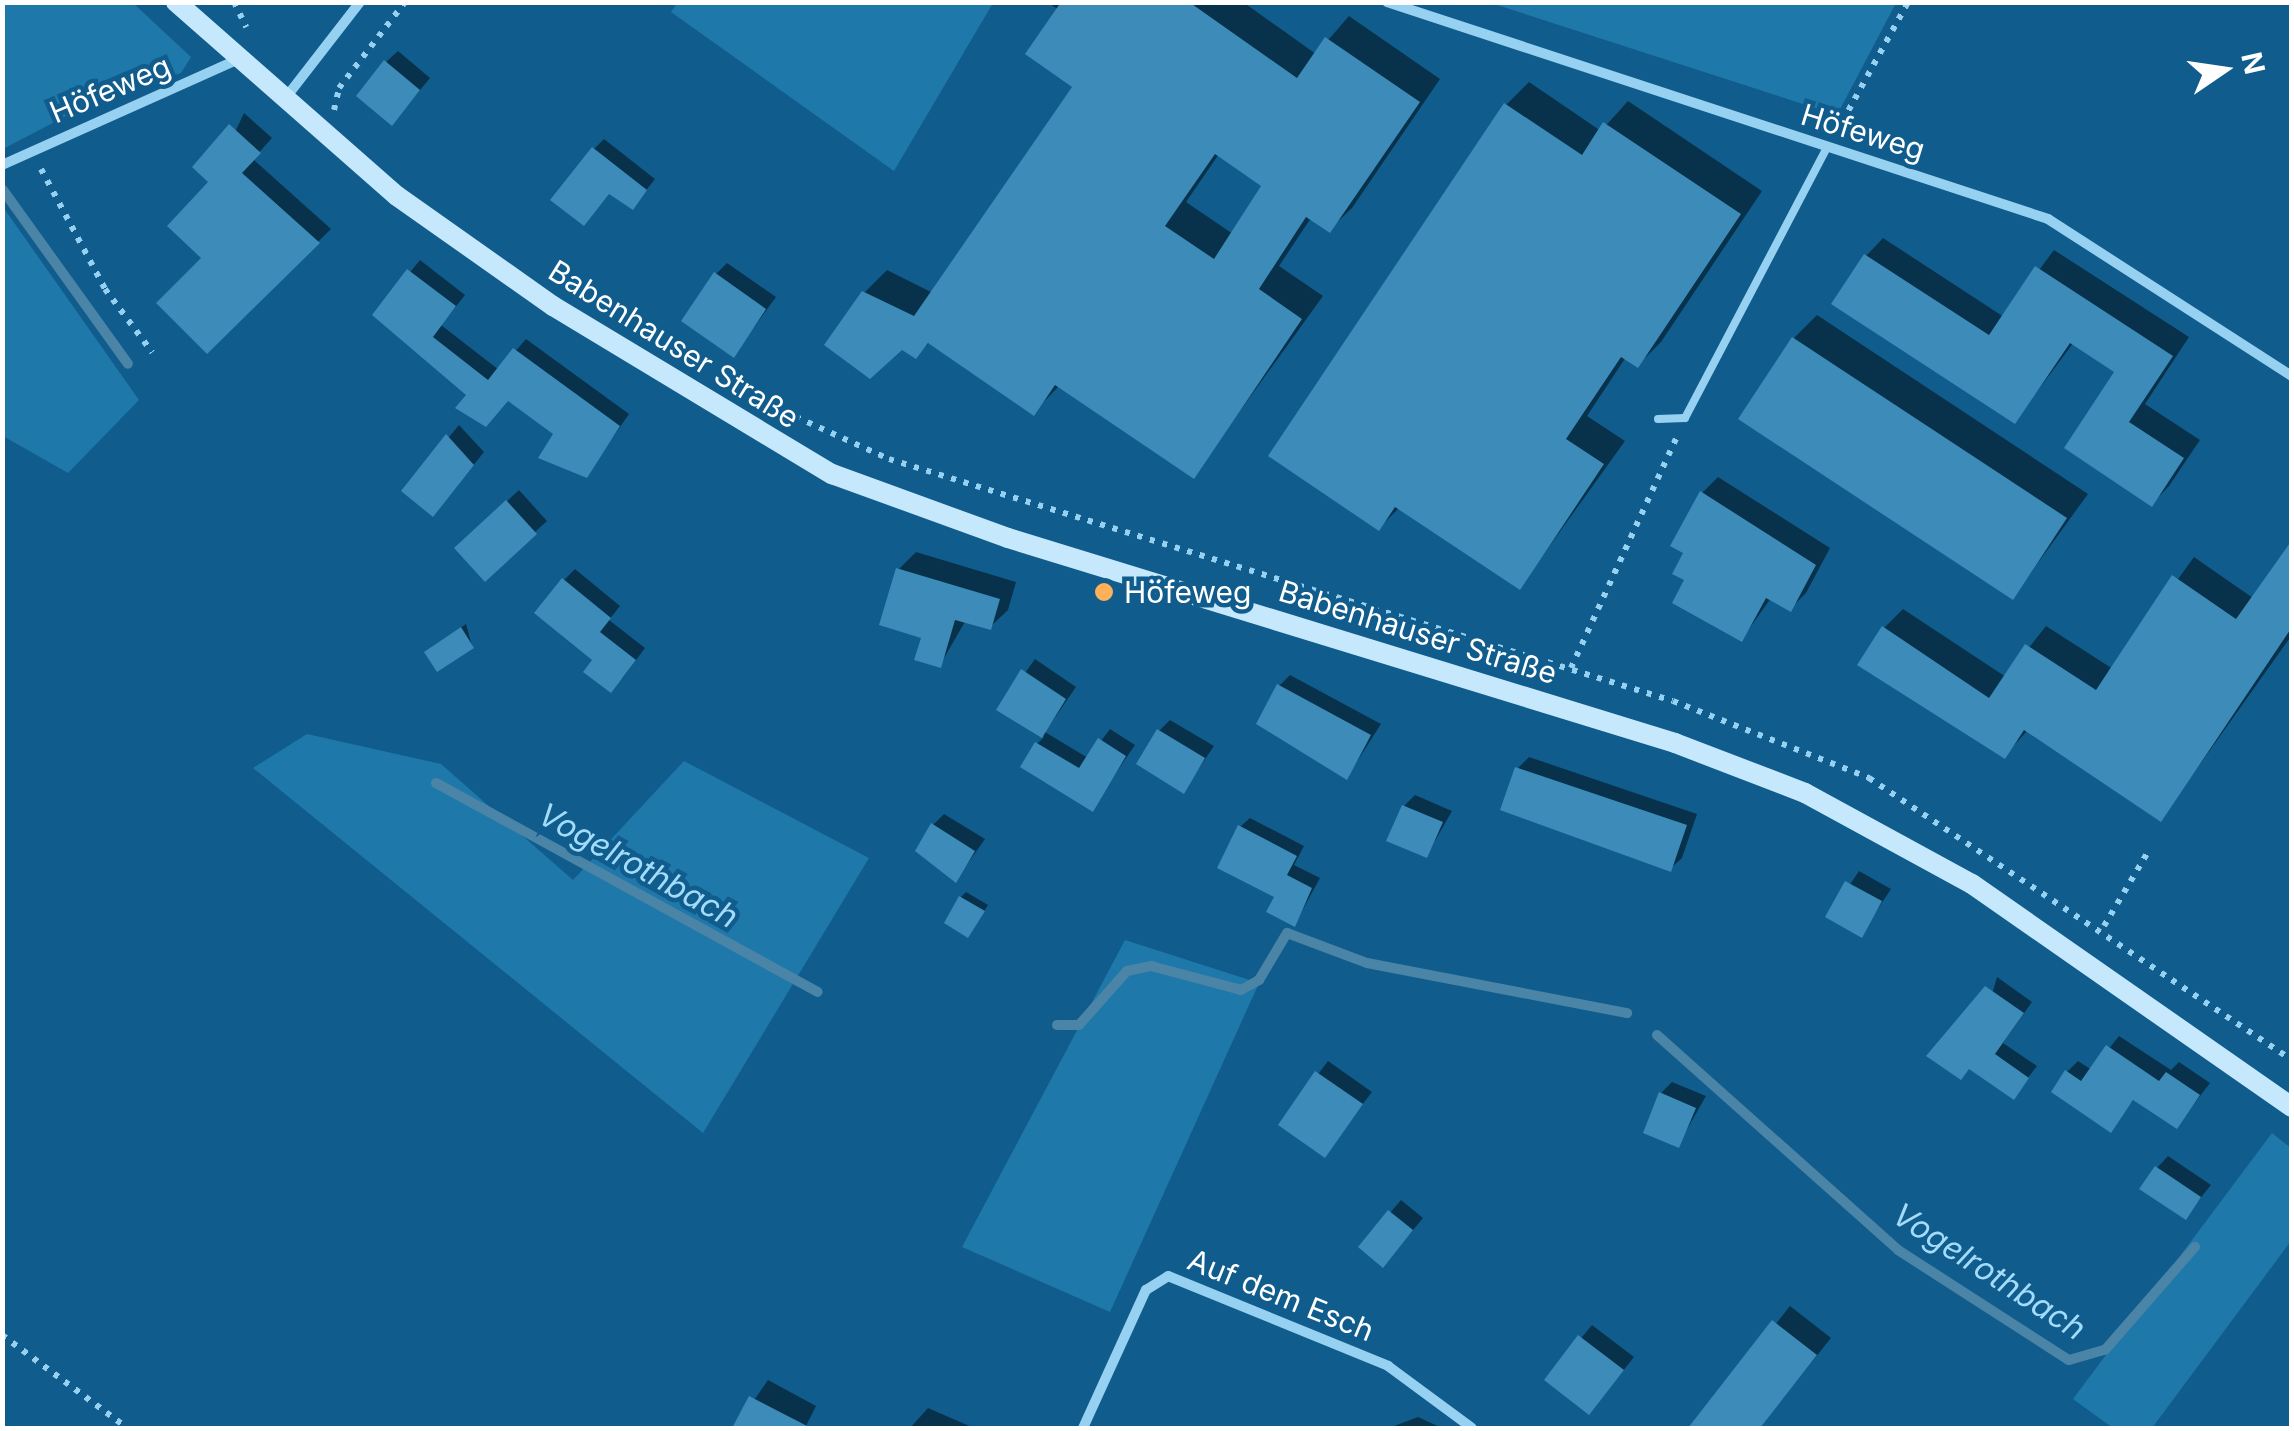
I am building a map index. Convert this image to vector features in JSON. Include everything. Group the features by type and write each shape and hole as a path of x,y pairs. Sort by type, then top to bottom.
{"main road":[{"name":"Babenhauser Straße","path":"176,2 284,101 553,306 832,474 1008,538 1675,743 1805,793 1972,884 2292,1108"}],"street":[{"path":"284,101 360,2"},
{"name":"Höfeweg","path":"1387,2 2048,220 2292,376"},
{"name":"Höfeweg","path":"2,165 237,60"},
{"name":"Auf dem Esch","path":"1084,1428 1146,1290 1168,1276 1388,1366 1472,1428"}],"lane":[{"path":"1658,418 1685,418 1827,148"}],"path":[{"path":"234,2 252,40"},
{"path":"349,123 334,111 338,88 405,2"},
{"path":"1827,148 1908,2"},
{"path":"33,150 80,246 152,352"},
{"path":"753,400 889,459 1571,668 1869,778 2104,926 2292,1060"},
{"path":"1571,668 1685,418"},
{"path":"2104,926 2148,852"},
{"path":"2,1335 127,1428"}],"shaded area":[{"path":"3,2 133,3 191,57 181,73 91,103 3,149"},
{"path":"678,2 993,3 894,171 671,12"},
{"path":"1491,3 1896,3 1837,115"},
{"path":"3,207 139,400 68,473 3,436"},
{"path":"307,734 441,764 573,880 684,761 869,858 703,1133 253,768"},
{"path":"1125,940 1259,983 1110,1312 962,1247"},
{"path":"2272,1133 2291,1148 2291,1241 2152,1428 2113,1428 2073,1399"}],"building":[{"path":"1061,2 1189,2 1297,78 1325,37 1420,102 1330,233 1306,217 1259,289 1302,319 1194,479 1055,385 1034,416 928,343 916,359 902,350 870,379 824,345 862,291 914,316 1072,87 1025,54","holes":["1215,154 1261,186 1214,259 1165,226"]},
{"path":"384,60 420,90 392,126 356,96"},
{"path":"1504,103 1582,155 1603,122 1741,214 1638,368 1621,357 1566,439 1604,464 1520,590 1395,507 1379,531 1268,456"},
{"path":"229,124 261,153 242,173 320,243 207,354 156,303 201,258 167,226 208,182 192,167"},
{"path":"592,147 647,190 633,210 609,194 584,226 550,200"},
{"path":"1864,254 1989,335 2035,266 2173,356 2129,422 2184,458 2152,507 2064,448 2114,372 2070,343 2015,424 1831,304"},
{"path":"407,269 456,306 433,337 488,380 513,348 620,426 587,478 538,458 553,434 508,401 486,427 455,408 466,395 372,315"},
{"path":"714,272 766,309 734,358 681,321"},
{"path":"1792,337 2067,518 2013,600 1738,419"},
{"path":"446,434 474,465 433,517 401,491"},
{"path":"1700,491 1816,565 1791,612 1766,598 1742,642 1672,603 1684,580 1672,574 1683,553 1670,546"},
{"path":"506,500 537,534 485,582 454,548"},
{"path":"2292,540 2292,627 2161,822 2024,730 2005,759 1857,665 1882,626 1989,698 2025,644 2096,690 2172,575 2236,619"},
{"path":"896,568 1000,599 991,630 955,620 941,668 914,660 921,638 879,625"},
{"path":"562,578 611,618 600,632 636,660 611,693 583,672 592,660 534,613"},
{"path":"461,627 474,648 437,672 424,652"},
{"path":"1021,669 1066,699 1042,738 996,710"},
{"path":"1277,684 1371,735 1347,780 1256,724"},
{"path":"1157,729 1205,758 1184,794 1136,764"},
{"path":"1098,738 1126,756 1093,812 1020,767 1035,742 1079,768"},
{"path":"1515,767 1687,825 1671,872 1500,810"},
{"path":"1402,805 1443,822 1427,858 1386,841"},
{"path":"931,823 975,851 956,883 915,851"},
{"path":"1238,825 1297,856 1287,875 1312,888 1295,927 1266,912 1274,897 1217,868"},
{"path":"1845,881 1882,901 1862,938 1825,917"},
{"path":"959,896 985,911 968,938 944,923"},
{"path":"1985,986 2024,1013 1995,1054 2029,1078 2014,1100 1969,1069 1961,1080 1926,1056"},
{"path":"2106,1045 2159,1081 2166,1072 2200,1095 2177,1129 2133,1100 2111,1133 2051,1092 2065,1070 2081,1081"},
{"path":"1315,1071 1363,1104 1325,1158 1278,1125"},
{"path":"1659,1092 1696,1108 1679,1148 1643,1133"},
{"path":"2155,1166 2201,1197 2186,1220 2139,1189"},
{"path":"1388,1210 1413,1230 1383,1268 1358,1247"},
{"path":"1772,1320 1817,1355 1760,1428 1688,1428"},
{"path":"1578,1335 1624,1370 1589,1415 1544,1380"},
{"path":"749,1396 811,1428 732,1428"}],"waterway":[{"name":"Vogelrothbach","path":"3,190 128,364"},
{"name":"Vogelrothbach","path":"436,783 817,992"},
{"name":"Vogelrothbach","path":"1057,1025 1079,1025 1127,971 1151,966 1241,990 1259,980 1287,933 1367,963 1627,1013"},
{"name":"Vogelrothbach","path":"1657,1035 1898,1250 2069,1360 2105,1350 2195,1247"}],"place":[{"name":"Höfeweg","path":"1104,592"}]}
